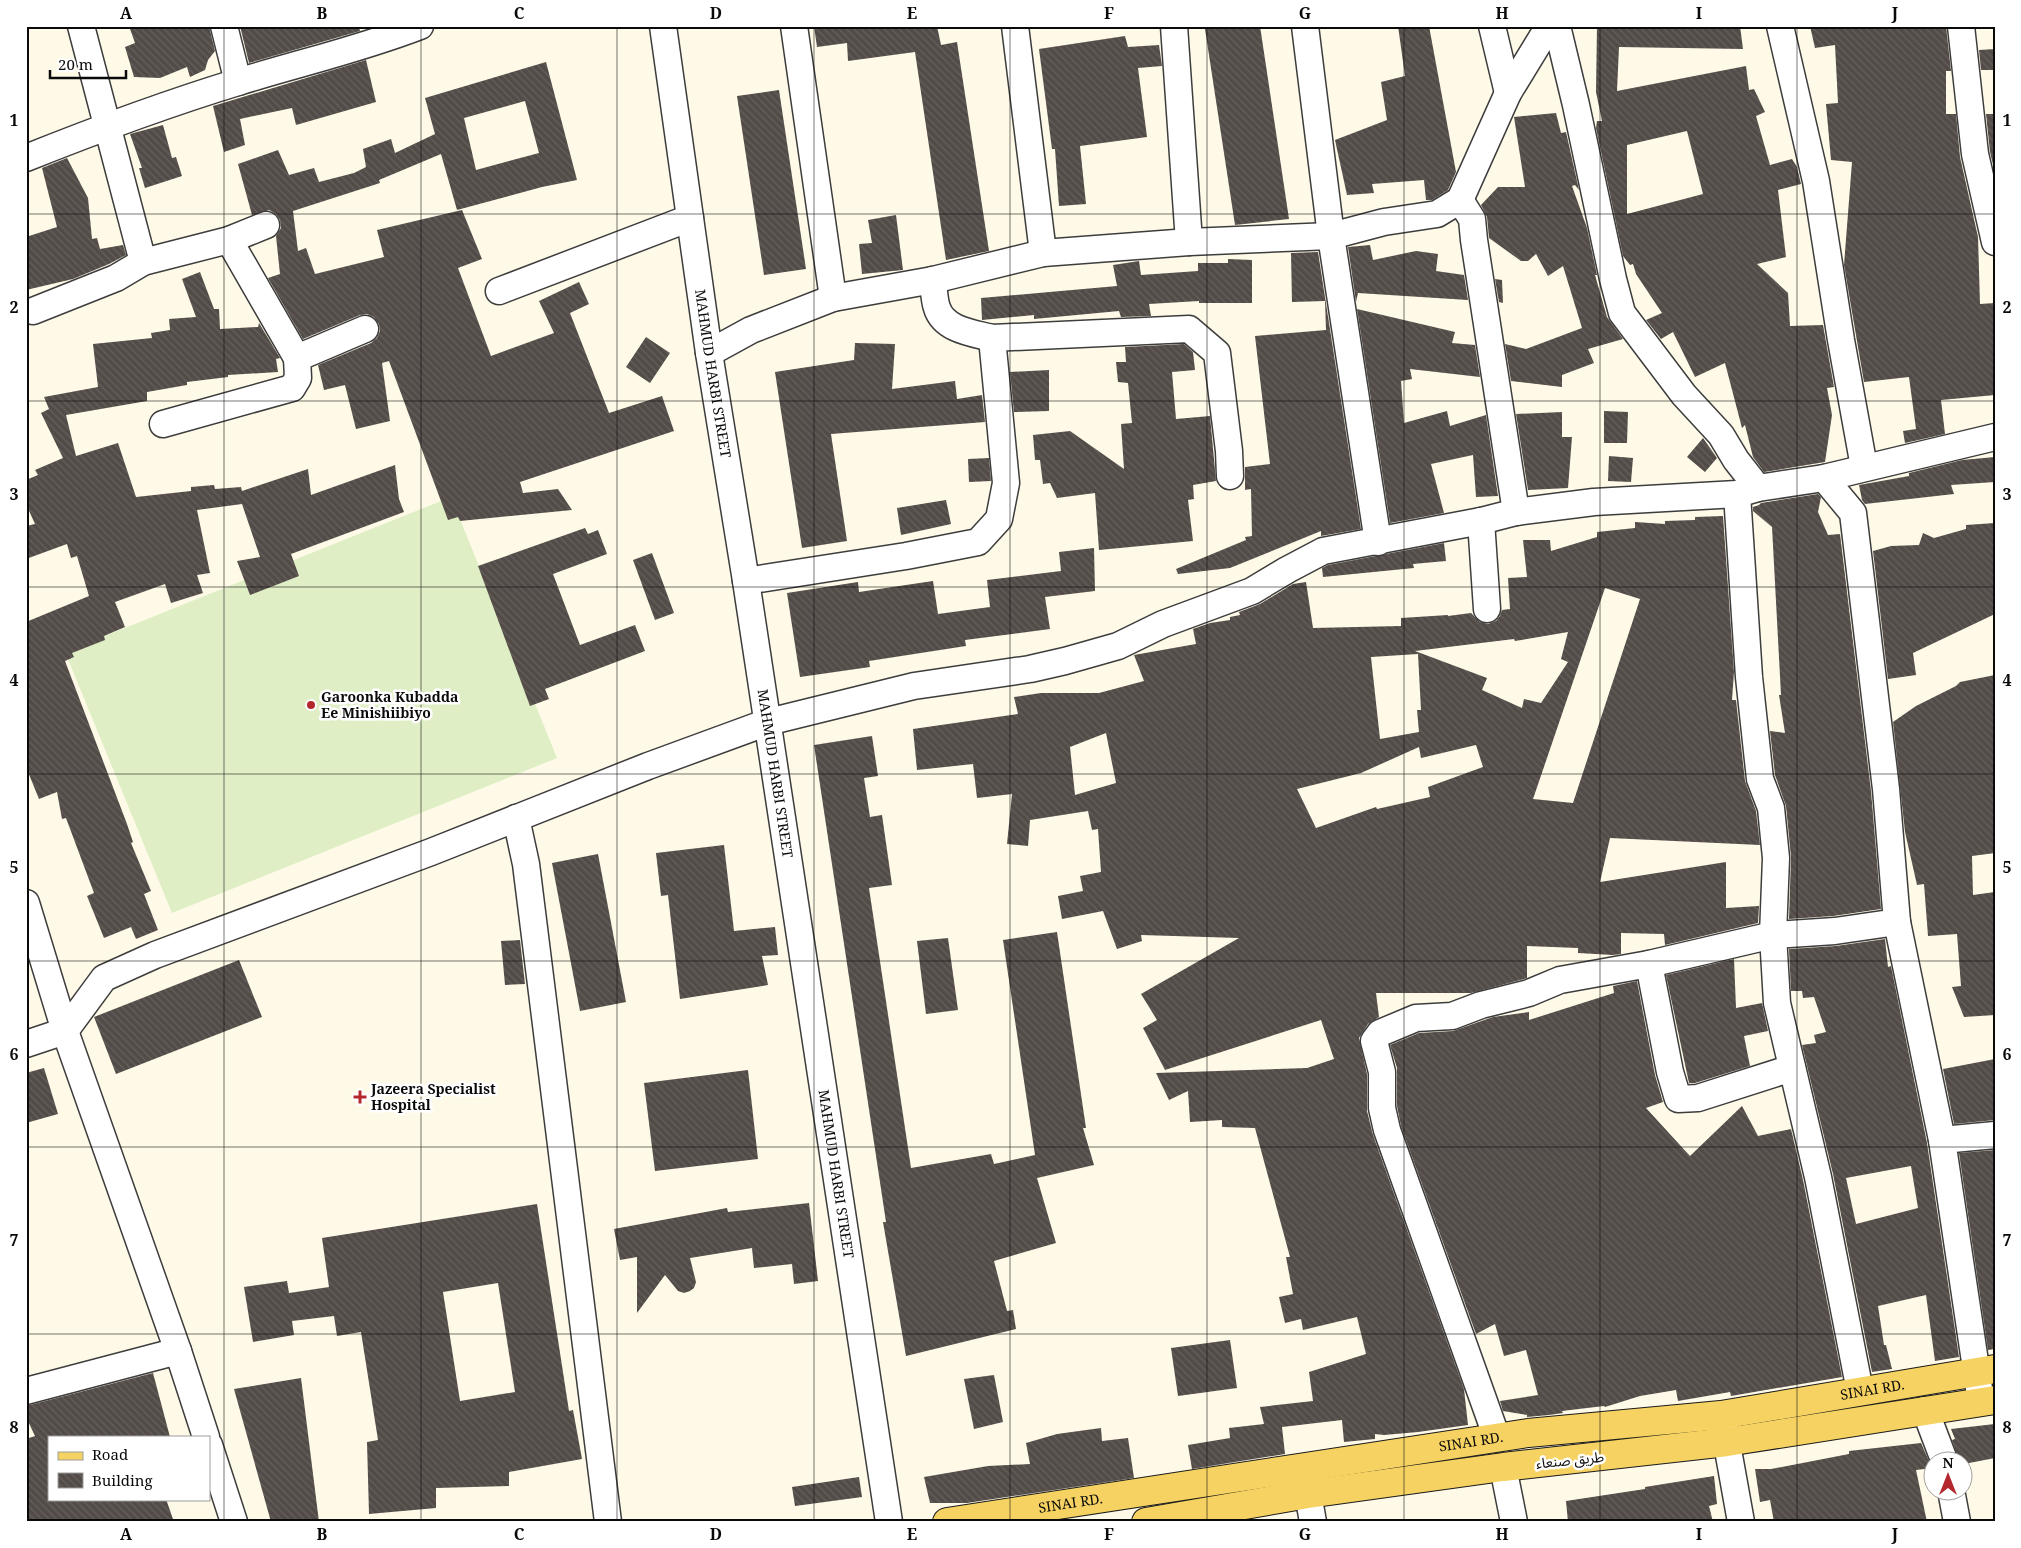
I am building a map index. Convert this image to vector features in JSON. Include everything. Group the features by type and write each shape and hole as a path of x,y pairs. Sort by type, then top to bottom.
{"main road":[{"name":"SINAI RD.","path":"946,1522 1528,1433 1721,1415 1986,1371"},
{"name":"طريق صنعاء","path":"1146,1522 1308,1494 1503,1467 1727,1442 1988,1401"}],"street":[{"path":"81,26 144,262"},
{"path":"224,26 238,82"},
{"path":"26,158 107,126 379,34 420,26"},
{"name":"MAHMUD HARBI STREET","path":"663,26 709,353 768,722 889,1522"},
{"path":"794,26 833,298"},
{"path":"1015,26 1043,253"},
{"path":"1174,26 1189,242"},
{"path":"1305,26 1332,236 1378,542"},
{"path":"1492,26 1508,93"},
{"path":"709,353 752,330 833,298 933,280 1043,253 1189,242 1332,236 1384,222 1437,214 1460,200 1508,93 1549,26"},
{"path":"1557,26 1622,313 1684,394 1721,435 1736,460 1747,491 1749,677 1760,779 1771,808 1776,858 1773,935 1777,1003 1840,1281 1860,1391"},
{"path":"1780,26 1816,181 1840,340 1864,467"},
{"path":"1961,26 1976,154 1995,242"},
{"path":"1460,200 1472,219 1516,512"},
{"path":"500,291 690,218"},
{"path":"33,311 116,278 144,262 229,240 266,225"},
{"path":"163,424 292,388 298,378 297,358 229,240"},
{"path":"933,280 937,310 945,321 960,330 992,338 1189,329 1217,353 1229,451 1230,476"},
{"path":"297,358 365,329"},
{"path":"746,581 906,556 978,542 999,518 1006,483 992,338"},
{"path":"26,1044 65,1031 104,978 155,955 431,852 768,722 914,686 1030,670 1118,646 1163,624 1252,591 1323,551 1378,542 1516,512 1594,502 1747,491 1824,478 1995,437"},
{"path":"1824,478 1853,513 1886,789 1897,922 1942,1140 1986,1371 1988,1401"},
{"path":"1481,521 1487,609"},
{"path":"516,818 526,864 608,1522"},
{"path":"26,903 65,1031 178,1351 206,1436"},
{"path":"1497,1438 1387,1130 1382,1108 1382,1072 1374,1041 1380,1032 1416,1018 1452,1016 1481,1005 1529,993 1560,980 1649,964 1773,935 1835,931 1897,922"},
{"path":"1649,964 1670,1072 1678,1099 1698,1098 1792,1068"},
{"path":"1942,1140 1995,1135"},
{"path":"26,1391 178,1351"},
{"path":"1925,1410 1940,1450"},
{"path":"1721,1415 1741,1522"},
{"path":"210,1448 234,1522"},
{"path":"1503,1467 1514,1522"},
{"path":"1308,1494 1313,1522"},
{"path":"1953,1500 1957,1522"}],"green space":[{"name":"Garoonka Kubadda Ee Minishiibiyo","path":"451,497 557,758 172,913 65,652"}],"building":[{"path":"129,26 209,26 215,51 208,60 205,70 190,77 187,67 160,78 134,77 125,47 135,43"},
{"path":"240,26 359,26 360,31 249,63"},
{"path":"814,26 937,26 941,45 957,42 989,251 946,260 915,52 848,61 847,43 817,47"},
{"path":"1223,26 1260,26 1289,219 1235,225 1205,29"},
{"path":"1398,26 1429,26 1456,172 1448,190 1432,200 1426,200 1424,180 1372,184 1374,193 1347,195 1335,140 1387,120 1381,82 1405,76"},
{"path":"1597,26 1740,26 1743,49 1619,47 1617,91 1746,66 1749,90 1754,89 1765,112 1756,116 1770,165 1792,159 1797,167 1801,184 1778,190 1786,257 1757,264 1788,293 1790,326 1823,325 1834,387 1827,388 1832,415 1825,462 1764,472 1753,457 1745,425 1742,428 1725,363 1695,377 1673,332 1661,339 1646,320 1662,313 1636,274 1633,264 1630,265 1623,256 1596,128 1597,121 1602,121 1596,92","holes":["1687,131 1703,194 1627,214 1627,145"]},
{"path":"1810,26 1946,26 1951,71 1946,71 1946,114 1956,114 1960,157 1978,237 1980,304 1995,303 1995,395 1941,400 1945,434 1905,443 1903,431 1916,429 1909,377 1864,382 1844,265 1852,162 1831,160 1826,104 1838,103 1835,45 1815,48"},
{"path":"1125,36 1128,47 1159,45 1162,66 1138,68 1147,137 1080,146 1086,204 1059,206 1055,149 1052,149 1039,49"},
{"path":"1995,49 1995,70 1981,70 1979,50"},
{"path":"366,60 376,102 296,125 292,108 240,119 245,145 224,152 213,106"},
{"path":"546,62 577,180 542,187 457,210 441,154 379,180 380,183 293,211 298,251 306,248 315,274 384,257 377,230 462,210 482,259 458,268 491,356 554,333 539,301 579,282 589,304 570,313 609,413 662,396 674,431 520,482 523,493 558,489 572,510 460,521 458,517 448,520 389,361 382,363 390,421 356,429 345,385 324,390 318,365 371,343 377,338 380,331 379,324 374,317 367,314 360,315 303,339 268,278 280,274 276,236 281,228 280,220 276,214 269,210 252,215 238,164 278,150 289,175 314,168 319,182 354,173 366,167 363,149 391,139 395,153 435,134 425,98","holes":["525,101 539,153 476,170 464,118"]},
{"path":"779,90 806,269 764,275 737,96"},
{"path":"1556,113 1561,133 1566,132 1579,190 1575,185 1572,186 1587,228 1597,275 1595,275 1607,317 1623,339 1588,349 1594,363 1562,375 1562,387 1511,381 1505,344 1526,349 1582,328 1563,266 1548,276 1536,254 1528,261 1521,261 1489,238 1487,217 1481,205 1498,187 1525,187 1514,117"},
{"path":"1986,114 1995,114 1995,173 1990,152"},
{"path":"163,125 172,158 176,157 182,176 145,188 139,168 142,168 130,134"},
{"path":"67,158 88,198 92,239 97,238 100,249 123,245 126,255 73,279 26,290 26,237 57,227 42,168"},
{"path":"896,215 903,270 862,274 859,244 872,243 868,220"},
{"path":"1370,245 1373,260 1416,251 1438,254 1436,271 1464,275 1468,300 1358,293 1356,302 1348,247"},
{"path":"1318,252 1361,529 1321,536 1321,531 1230,568 1178,574 1176,569 1246,540 1245,537 1252,536 1251,489 1245,490 1245,467 1270,464 1255,336 1326,330 1325,301 1292,302 1291,253"},
{"path":"1228,259 1252,260 1252,303 1199,303 1199,301 1149,304 1151,316 1121,317 1119,311 1034,319 1034,315 982,320 981,298 1117,286 1113,265 1139,261 1141,275 1198,271 1198,263 1228,263"},
{"path":"200,272 214,309 219,309 220,329 258,327 259,323 280,358 276,359 278,372 228,375 228,377 187,382 187,385 147,392 147,401 66,415 76,456 118,443 136,497 191,491 191,487 214,485 215,489 241,487 242,491 308,469 311,495 395,465 399,499 404,512 291,554 299,576 250,595 237,561 260,557 242,504 197,510 210,573 197,575 203,593 171,603 165,584 115,602 125,627 104,636 105,640 72,653 74,657 65,661 127,824 133,842 131,843 151,891 144,894 158,930 136,939 131,927 104,938 87,896 94,893 66,818 62,819 57,792 39,799 26,767 26,622 89,596 77,556 71,558 67,544 26,559 26,526 35,524 26,504 26,480 38,475 35,470 63,458 41,413 49,409 44,397 98,387 93,344 152,338 151,333 170,330 169,319 196,317 182,279"},
{"path":"1495,279 1502,280 1503,303 1499,302"},
{"path":"1357,309 1455,332 1452,343 1475,345 1480,377 1410,369 1412,379 1401,381 1404,423 1447,411 1450,426 1486,415 1498,496 1476,497 1473,455 1431,464 1444,513 1390,523"},
{"path":"646,337 670,353 650,383 626,367"},
{"path":"855,343 895,344 892,389 955,381 957,399 982,395 985,422 831,434 847,541 802,548 775,372 854,360"},
{"path":"1184,344 1193,352 1195,370 1172,372 1176,419 1210,416 1216,481 1193,485 1194,499 1188,500 1193,541 1099,550 1095,493 1057,498 1050,483 1043,484 1040,460 1035,460 1033,435 1070,431 1124,469 1121,424 1132,423 1128,383 1118,382 1116,362 1126,362 1125,347"},
{"path":"1049,370 1049,411 1014,412 1010,372"},
{"path":"1604,411 1628,412 1627,443 1604,443"},
{"path":"1562,412 1562,437 1572,437 1568,488 1528,490 1516,414"},
{"path":"1703,438 1717,458 1705,472 1687,457"},
{"path":"1609,456 1633,458 1631,482 1608,481"},
{"path":"1995,457 1995,482 1951,485 1954,494 1865,504 1862,500 1859,485 1909,476 1909,473 1962,460"},
{"path":"989,458 991,481 969,482 968,459"},
{"path":"1818,494 1821,497 1818,512 1828,535 1840,534 1871,791 1881,909 1833,916 1789,919 1791,857 1786,806 1775,775 1770,731 1785,733 1779,695 1781,695 1772,527 1753,511 1753,507 1761,503"},
{"path":"946,500 951,524 901,535 897,508"},
{"path":"1723,516 1734,672 1732,700 1736,700 1745,781 1756,811 1760,845 1610,838 1600,882 1726,862 1726,908 1759,906 1758,923 1665,945 1664,934 1621,933 1621,954 1613,955 1578,953 1578,948 1527,946 1527,978 1524,979 1471,993 1376,993 1379,1017 1368,1024 1359,1038 1367,1074 1367,1111 1373,1135 1464,1389 1468,1425 1418,1432 1375,1434 1375,1439 1344,1442 1342,1420 1282,1427 1285,1454 1192,1469 1188,1445 1230,1438 1229,1428 1264,1424 1260,1407 1313,1401 1309,1372 1366,1354 1357,1317 1303,1330 1301,1319 1285,1323 1279,1297 1293,1294 1286,1257 1290,1257 1255,1128 1222,1127 1222,1120 1190,1122 1188,1091 1169,1100 1156,1073 1307,1068 1334,1059 1321,1020 1165,1070 1143,1028 1157,1020 1141,994 1239,938 1141,935 1142,941 1117,949 1103,911 1062,919 1058,896 1083,891 1080,876 1101,872 1098,829 1092,830 1088,811 1030,820 1028,846 1007,844 1012,794 977,798 973,764 917,770 913,729 1018,714 1014,697 1041,693 1099,693 1144,681 1134,655 1196,644 1193,629 1210,623 1230,620 1230,617 1240,615 1239,612 1260,604 1293,584 1306,582 1313,628 1401,626 1401,618 1471,613 1480,622 1488,624 1496,621 1502,610 1510,609 1508,578 1527,577 1523,540 1550,540 1551,551 1597,537 1597,532 1635,528 1635,522 1665,524 1665,521 1695,520 1695,517","holes":["1605,588 1640,599 1573,803 1533,799","1568,632 1561,659 1568,662 1541,703 1524,699 1522,708 1482,690 1487,678 1415,651 1514,639 1515,641","1418,654 1421,710 1417,710 1419,732 1380,739 1371,657","1106,733 1116,783 1075,795 1070,747","1476,745 1483,767 1428,787 1430,797 1377,809 1376,807 1316,828 1297,789 1361,773 1419,747 1421,758"]},
{"path":"1995,523 1995,614 1913,653 1916,675 1888,679 1873,551 1891,546 1919,545 1923,533 1934,538 1966,529 1966,525"},
{"path":"585,528 588,534 598,530 607,554 553,574 580,645 635,625 645,651 545,689 549,699 530,706 478,566"},
{"path":"1444,543 1446,561 1413,564 1414,568 1323,577 1322,568 1328,565"},
{"path":"1094,548 1095,591 1045,597 1050,629 965,640 966,646 869,661 870,667 800,677 787,593 858,582 859,592 933,581 938,614 990,607 987,580 1061,571 1059,552"},
{"path":"652,553 674,613 655,620 633,560"},
{"path":"1995,675 1995,853 1972,856 1973,895 1995,892 1995,1015 1964,1017 1952,987 1961,986 1957,934 1928,936 1924,884 1917,885 1905,832 1893,722 1916,706 1956,686 1960,682"},
{"path":"872,736 878,776 864,778 870,817 882,815 892,885 869,888 911,1168 991,1154 994,1164 1035,1155 1003,940 1057,932 1086,1128 1083,1128 1094,1165 1037,1178 1056,1243 994,1261 1007,1311 1013,1310 1016,1329 906,1356 883,1222 886,1222 814,745"},
{"path":"724,845 734,931 775,927 778,955 762,956 768,985 680,999 668,895 661,896 656,853"},
{"path":"598,854 626,1002 580,1011 552,863"},
{"path":"948,938 958,1010 926,1014 917,941"},
{"path":"1885,939 1888,967 1891,966 1927,1143 1959,1357 1935,1361 1926,1295 1878,1306 1884,1345 1886,1345 1892,1369 1872,1372 1833,1174 1802,1045 1816,1043 1814,1035 1826,1032 1814,997 1803,998 1802,991 1791,991 1789,949 1836,946","holes":["1911,1166 1918,1208 1856,1224 1846,1178"]},
{"path":"520,940 525,984 505,985 501,941"},
{"path":"1734,959 1736,1008 1762,1003 1768,1031 1744,1036 1750,1066 1695,1083 1689,1083 1666,975"},
{"path":"239,960 262,1017 116,1074 94,1017"},
{"path":"1637,981 1655,1075 1663,1102 1646,1108 1690,1156 1742,1106 1758,1136 1791,1129 1842,1377 1731,1396 1730,1392 1678,1401 1676,1390 1640,1396 1605,1407 1562,1411 1563,1413 1549,1415 1527,1417 1527,1415 1503,1411 1500,1401 1538,1395 1526,1350 1504,1356 1495,1324 1476,1334 1401,1126 1397,1106 1397,1068 1390,1045 1419,1033 1453,1031 1493,1017 1529,1012 1529,1020 1614,993 1613,986"},
{"path":"1995,1059 1995,1120 1954,1124 1943,1069"},
{"path":"44,1068 58,1114 26,1123 26,1073"},
{"path":"748,1070 758,1159 655,1171 644,1083"},
{"path":"1995,1150 1995,1349 1988,1350 1959,1153"},
{"path":"809,1203 818,1281 794,1284 792,1264 754,1268 752,1248 690,1258 696,1282 694,1288 684,1293 678,1291 665,1275 637,1313 637,1257 620,1260 614,1229 727,1208 728,1212"},
{"path":"537,1204 569,1411 573,1410 582,1459 509,1472 509,1486 436,1488 436,1508 369,1514 367,1442 378,1440 361,1332 337,1336 334,1316 292,1321 294,1335 253,1342 244,1287 287,1281 289,1293 329,1287 322,1238","holes":["498,1283 515,1392 460,1401 443,1292"]},
{"path":"1230,1340 1237,1388 1178,1396 1171,1348"},
{"path":"153,1373 170,1436 48,1436 48,1500 166,1500 174,1522 26,1522 26,1439 35,1436 26,1417 26,1406"},
{"path":"994,1375 1003,1422 974,1429 964,1379"},
{"path":"301,1378 319,1522 271,1522 234,1389"},
{"path":"1995,1424 1995,1458 1974,1462 1974,1450 1956,1450 1952,1440 1955,1439 1951,1429"},
{"path":"1101,1428 1102,1441 1128,1438 1134,1478 967,1503 930,1503 924,1477 988,1466 1030,1464 1026,1443 1057,1434"},
{"path":"1921,1443 1924,1450 1924,1469 1916,1470 1927,1522 1774,1522 1770,1500 1760,1502 1755,1469 1771,1469 1849,1454 1849,1451"},
{"path":"1714,1476 1717,1504 1709,1506 1713,1522 1568,1522 1566,1501"},
{"path":"859,1477 862,1497 795,1506 792,1487"}],"place":[{"name":"Garoonka Kubadda Ee Minishiibiyo","path":"311,705"},
{"name":"Jazeera Specialist Hospital","path":"360,1097"}]}
